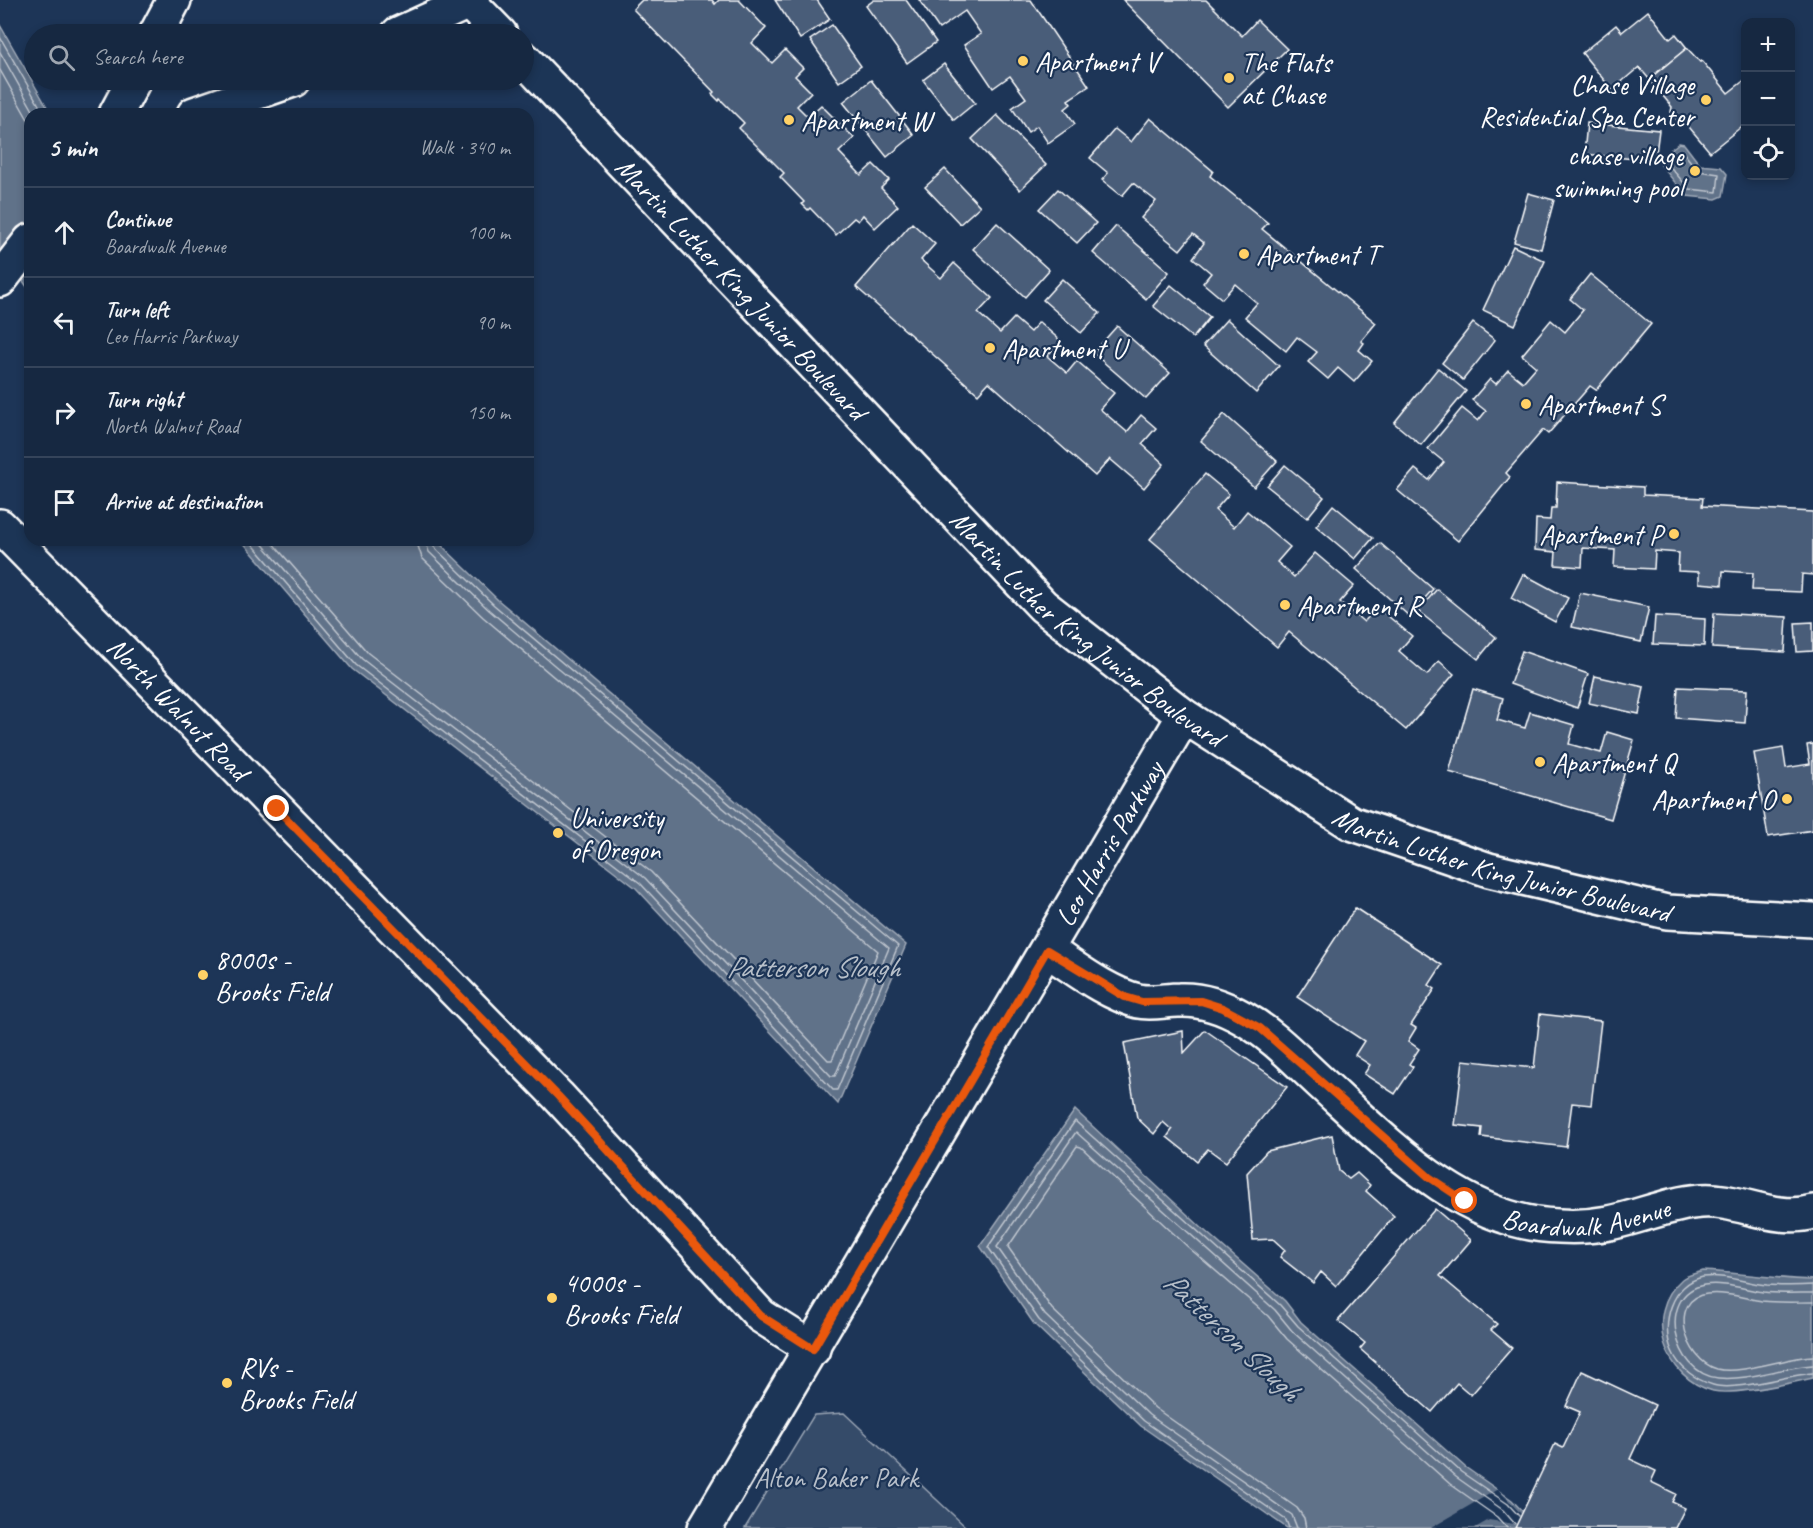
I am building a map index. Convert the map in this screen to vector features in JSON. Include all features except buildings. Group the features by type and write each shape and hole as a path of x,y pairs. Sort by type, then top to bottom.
{"street":[{"path":"161,24 174,0"},
{"path":"420,24 470,1 491,24"},
{"name":"Martin Luther King Junior Boulevard","path":"534,70 1043,606 1184,716 1351,823 1490,870 1667,912 1813,920"},
{"path":"119,108 129,90"},
{"path":"211,108 264,90"},
{"path":"0,280 24,249"},
{"name":"North Walnut Road","path":"0,526 558,1096 761,1316 813,1349"},
{"name":"Leo Harris Parkway","path":"705,1528 813,1349 1184,716"},
{"name":"Boardwalk Avenue","path":"1047,950 1125,997 1142,1002 1201,1001 1223,1008 1250,1022 1276,1040 1429,1177 1465,1201 1491,1212 1521,1221 1559,1226 1607,1224 1703,1201 1722,1202 1782,1215 1813,1212"}],"green space":[{"name":"Alton Baker Park","path":"844,1413 967,1528 745,1528 814,1415"}],"water":[{"path":"0,25 24,67 24,90 37,90 48,108 24,108 24,283 0,249"},
{"name":"chase village swimming pool","path":"1679,143 1684,144 1700,165 1721,167 1727,174 1723,196 1716,199 1686,196 1661,165 1661,157"},
{"name":"Patterson Slough","path":"246,546 442,546 498,600 906,945 838,1104 636,888 352,669"},
{"name":"Patterson Slough","path":"1075,1110 1204,1230 1285,1301 1301,1322 1465,1467 1512,1500 1538,1528 1287,1528 1141,1426 1034,1324 980,1246"},
{"path":"1703,1271 1813,1280 1813,1378 1762,1388 1722,1392 1696,1384 1682,1373 1664,1344 1663,1310 1670,1293 1682,1279"}],"pier":[{"path":"1498,1489 1534,1528 1518,1528 1514,1524 1489,1520 1475,1528 1431,1528"}],"place":[{"name":"Apartment V","path":"1023,61"},
{"name":"The Flats at Chase","path":"1229,78"},
{"name":"Chase Village Residential Spa Center","path":"1706,100"},
{"name":"Apartment W","path":"789,120"},
{"name":"chase village swimming pool","path":"1695,171"},
{"name":"Apartment T","path":"1244,254"},
{"name":"Apartment U","path":"990,348"},
{"name":"Apartment S","path":"1526,404"},
{"name":"Apartment P","path":"1674,534"},
{"name":"Apartment R","path":"1285,605"},
{"name":"Apartment Q","path":"1540,762"},
{"name":"Apartment O","path":"1787,799"},
{"name":"University of Oregon","path":"558,833"},
{"name":"8000s - Brooks Field","path":"203,975"},
{"name":"4000s - Brooks Field","path":"552,1298"},
{"name":"RVs - Brooks Field","path":"227,1383"}],"route":[{"path":"277,809 558,1096 761,1316 813,1349 1047,950 1125,997 1142,1002 1201,1001 1223,1008 1260,1028 1429,1177 1465,1201"}]}
